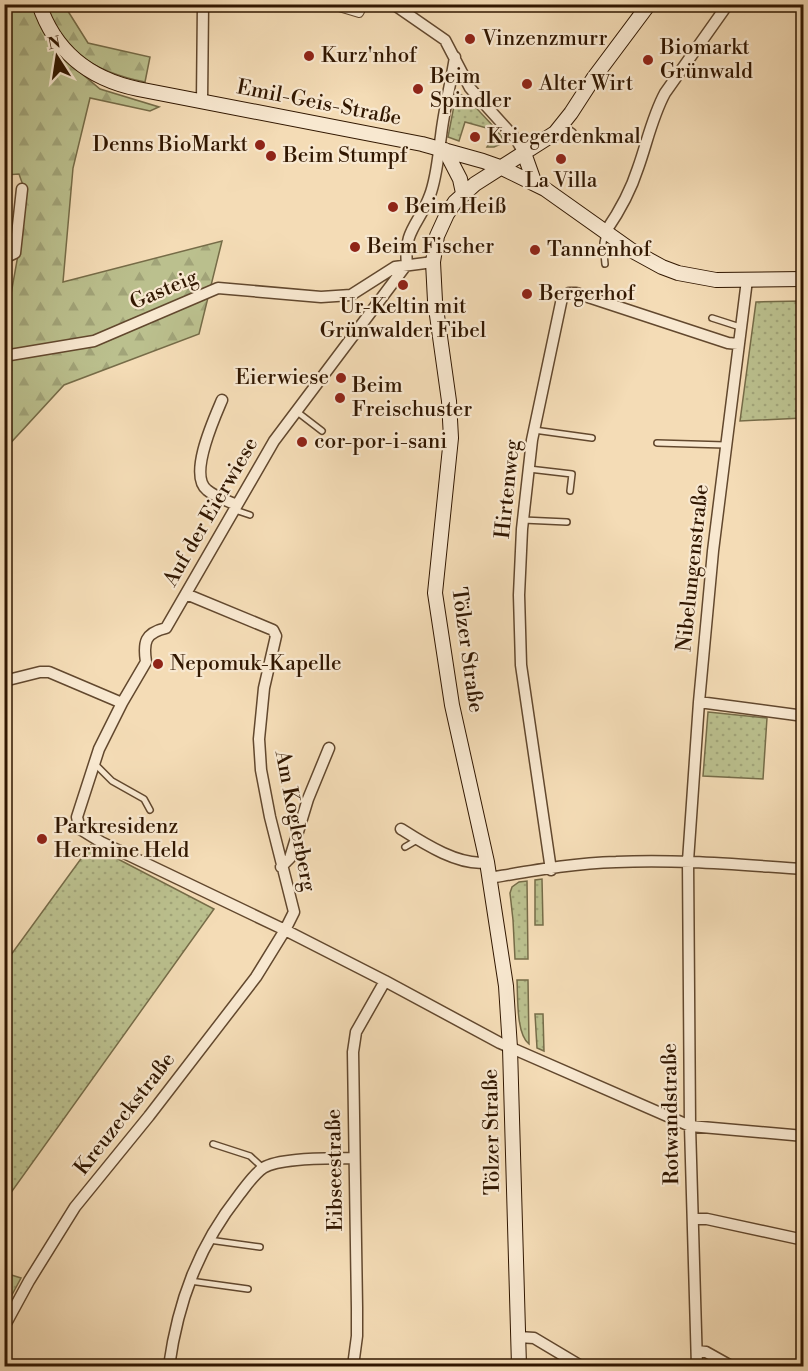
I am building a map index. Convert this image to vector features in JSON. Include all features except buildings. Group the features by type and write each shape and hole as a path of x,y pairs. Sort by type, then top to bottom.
{"main road":[{"name":"Emil-Geis-Straße","path":"39,4 46,22 79,64 94,74 125,86 437,148 500,167 535,184 647,260 678,273 716,280 804,279"},
{"name":"Tölzer Straße","path":"519,1366 510,1048 506,986 487,862 452,705 435,593 451,438 449,401 435,301 433,262 441,225 455,202 463,193 500,167 568,128 648,4"},
{"path":"437,148 460,179 463,193"},
{"path":"524,153 535,184"}],"street":[{"path":"202,101 203,4"},
{"path":"329,4 359,12 364,4"},
{"path":"393,4 445,40 470,88 516,139 524,153"},
{"path":"606,231 628,193 657,108 665,93 728,4"},
{"path":"433,262 407,264 405,248 409,235 430,196 455,57"},
{"path":"4,258 15,253 22,189"},
{"name":"Gasteig","path":"4,356 94,341 218,288 321,297 351,295 395,267 407,264"},
{"name":"Auf der Eierwiese","path":"285,930 101,842 80,829 77,817 99,749 146,662 144,650 146,639 156,630 166,628 274,441 407,264"},
{"name":"Nibelungenstraße","path":"688,861 699,702 725,445 747,280"},
{"name":"Hirtenweg","path":"551,870 521,665 519,595 523,520 534,430 562,298 569,293 576,293 728,343 738,344"},
{"path":"222,400 210,427 200,465 201,483 207,490 236,507"},
{"name":"Am Koglerberg","path":"186,594 273,630 276,636 264,688 259,739 261,770 281,867 294,912 285,930"},
{"path":"4,681 49,672 122,703"},
{"path":"699,702 804,716"},
{"path":"281,867 290,858 308,799 329,748"},
{"path":"401,829 418,840 470,863 487,862"},
{"path":"489,878 613,862 688,861 804,869"},
{"name":"Rotwandstraße","path":"688,861 690,1126 697,1366"},
{"path":"285,930 510,1048 690,1126 804,1136"},
{"name":"Kreuzeckstraße","path":"4,1327 29,1281 75,1207 149,1116 249,986 285,930"},
{"name":"Eibseestraße","path":"353,1366 357,1318 353,1052 356,1032 385,981"},
{"path":"169,1366 183,1298 209,1240 226,1212 263,1168 280,1162 354,1158"},
{"path":"693,1219 706,1219 804,1240"},
{"path":"518,1337 534,1338 581,1366"},
{"path":"697,1351 706,1352 731,1366"}],"lane":[{"path":"605,264 603,243 606,231"},
{"path":"712,318 740,327"},
{"path":"296,411 322,431"},
{"path":"534,430 592,438"},
{"path":"657,444 725,445"},
{"path":"529,469 572,474 570,491"},
{"path":"236,507 250,515"},
{"path":"523,520 567,522"},
{"path":"95,764 112,781 144,799 150,810"},
{"path":"405,847 418,840"},
{"path":"213,1144 250,1156 263,1168"},
{"path":"209,1240 260,1247"},
{"path":"190,1281 248,1290"}],"green space":[{"path":"5,5 34,5 67,61 100,89 159,107 150,111 90,98 73,168 63,282 222,241 199,334 64,385 5,449 5,328 18,255 25,191 19,174 5,175"},
{"path":"45,5 69,5 66,8 88,43 150,57 145,82 111,72 83,58 61,36"},
{"path":"460,94 467,98 494,127 490,129 465,122 459,141 448,137 456,95"},
{"path":"496,131 501,135 503,143 487,147"},
{"path":"803,301 803,418 740,421 756,302"},
{"path":"708,712 767,718 763,779 703,776"},
{"path":"91,845 214,909 5,1201 5,963"},
{"path":"542,879 543,925 535,925 535,880"},
{"path":"527,881 528,959 515,959 510,893 512,887 519,882"},
{"path":"517,980 528,980 529,1044 520,1024"},
{"path":"535,1014 543,1014 544,1051 537,1048"},
{"path":"4,1273 21,1278 5,1308"}],"place":[{"name":"Vinzenzmurr","path":"470,39"},
{"name":"Kurz'nhof","path":"309,56"},
{"name":"Biomarkt Grünwald","path":"648,60"},
{"name":"Alter Wirt","path":"527,84"},
{"name":"Beim Spindler","path":"418,89"},
{"name":"Kriegerdenkmal","path":"475,137"},
{"name":"Denns BioMarkt","path":"260,145"},
{"name":"Beim Stumpf","path":"271,156"},
{"name":"La Villa","path":"561,159"},
{"name":"Beim Heiß","path":"393,207"},
{"name":"Beim Fischer","path":"355,247"},
{"name":"Tannenhof","path":"535,250"},
{"name":"Ur-Keltin mit Grünwalder Fibel","path":"403,285"},
{"name":"Bergerhof","path":"527,294"},
{"name":"Eierwiese","path":"341,378"},
{"name":"Beim Freischuster","path":"340,398"},
{"name":"cor-por-i-sani","path":"302,442"},
{"name":"Nepomuk-Kapelle","path":"158,664"},
{"name":"Parkresidenz Hermine Held","path":"42,839"}]}
